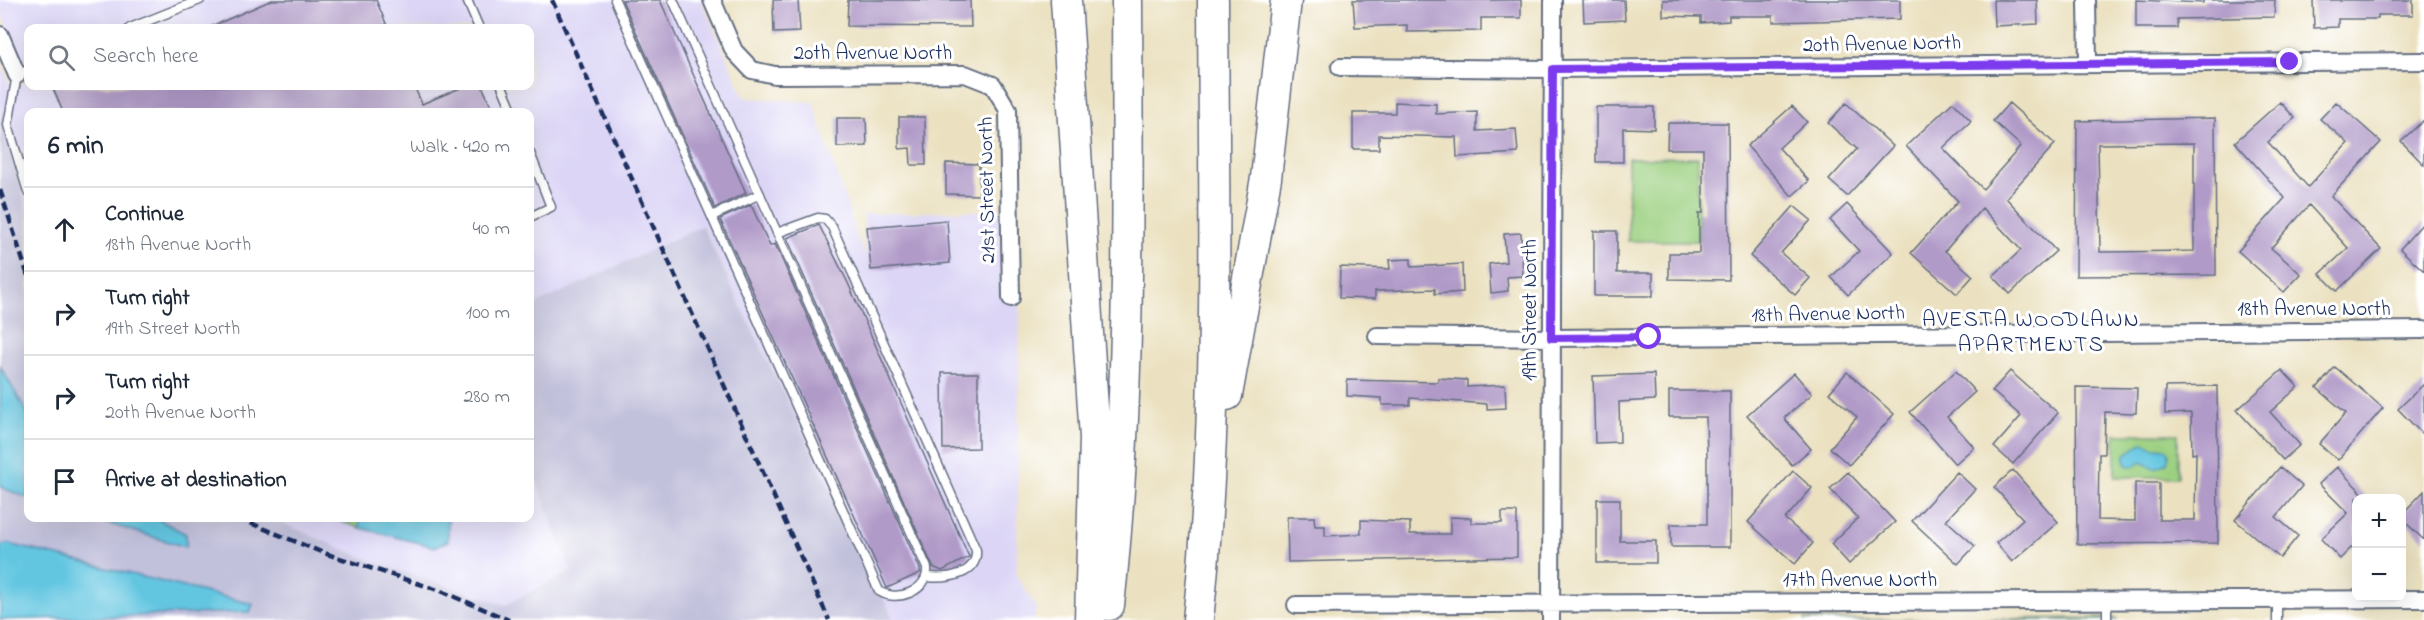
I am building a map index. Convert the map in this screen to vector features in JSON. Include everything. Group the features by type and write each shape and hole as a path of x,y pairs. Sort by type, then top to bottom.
{"highway":[{"path":"1066,0 1095,438 1090,620"},
{"path":"1108,620 1117,531 1124,354 1128,204 1127,0"},
{"path":"1198,620 1207,507 1215,320 1213,0"},
{"path":"1207,507 1266,178 1286,0"}],"street":[{"name":"20th Avenue North","path":"712,0 734,51 752,70 775,75 965,74 993,85"},
{"name":"19th Street North","path":"1551,612 1553,0"},
{"path":"2087,0 2088,62"},
{"path":"0,35 23,73"},
{"name":"20th Avenue North","path":"1340,67 1553,69 2088,62 2424,61"},
{"name":"21st Street North","path":"993,85 1008,110 1011,298"},
{"name":"18th Avenue North","path":"1377,336 1551,338 2424,330"},
{"name":"17th Avenue North","path":"1296,605 1551,612 2107,600 2424,599"}],"lane":[{"path":"140,24 200,0"},
{"path":"467,0 477,24"},
{"path":"615,0 879,591 888,597 902,596 923,585 928,577 927,568 673,0"},
{"path":"23,73 8,126 24,179"},
{"path":"504,90 511,108"},
{"path":"534,163 552,207 534,215"},
{"path":"712,216 760,194"},
{"path":"777,233 818,218 825,219 832,227 976,550 977,560 965,571 939,578 928,577"},
{"path":"2277,599 2277,620"},
{"path":"2107,600 2107,620"}],"shaded area":[{"path":"0,0 701,0 745,98 813,102 864,257 864,214 1001,210 1001,298 1020,299 1017,576 1036,606 1034,620 894,620 703,227 534,305 534,108 24,108 24,200 0,111 0,60 12,89 24,82 24,90 534,90 534,24 24,24 24,69 0,11"},
{"path":"0,111 24,200 24,407 0,366"},
{"path":"702,226 894,620 11,620 250,612 252,604 9,544 0,545 0,487 24,496 24,522 103,522 185,547 186,534 164,522 279,522 376,563 506,605 571,571 534,476 534,305"},
{"path":"534,476 571,571 506,605 376,563 279,522 343,522 435,547 448,541 448,522 534,522"}],"green space":[{"path":"1698,157 1698,241 1628,241 1628,158"},
{"path":"2115,434 2178,434 2178,477 2115,477"},
{"path":"343,522 359,522 360,528"},
{"path":"2117,618 2117,620 1827,620"}],"water":[{"path":"0,366 24,407 24,496 0,487"},
{"path":"2144,442 2154,448 2167,449 2169,454 2167,463 2156,468 2141,462 2132,467 2125,464 2125,455"},
{"path":"103,522 164,522 186,534 186,547"},
{"path":"359,522 448,522 448,541 435,547 360,528"},
{"path":"9,544 253,604 250,612 0,620 0,545"}],"building":[{"path":"272,0 376,0 386,24 217,24"},
{"path":"622,0 660,0 746,193 715,208"},
{"path":"773,0 798,0 800,32 774,33"},
{"path":"848,0 970,0 971,27 847,26"},
{"path":"1353,0 1521,0 1521,18 1481,18 1481,31 1407,32 1407,25 1355,27"},
{"path":"1583,0 1624,0 1625,20 1584,22"},
{"path":"1663,0 1900,0 1900,19 1773,22 1773,16 1729,16 1729,21 1701,23 1701,17 1663,16"},
{"path":"1993,0 2037,0 2038,24 1994,26"},
{"path":"2136,0 2203,3 2203,0 2275,0 2274,17 2177,19 2177,28 2136,28"},
{"path":"2313,0 2413,0 2413,15 2378,15 2378,19 2338,19 2338,27 2314,28"},
{"path":"54,90 416,90 422,104 455,90 484,90 492,108 61,108"},
{"path":"1395,102 1436,104 1436,114 1477,112 1477,131 1516,129 1518,153 1457,157 1456,137 1379,135 1379,149 1353,149 1353,113 1395,113"},
{"path":"1953,102 1971,121 1943,148 1983,189 2021,146 1993,121 2009,103 2055,144 2006,198 2056,251 2010,294 1993,276 2021,250 1982,208 1945,251 1973,276 1957,294 1911,253 1958,201 1906,146"},
{"path":"2280,102 2295,118 2268,142 2308,187 2348,143 2320,119 2336,102 2381,142 2331,196 2381,249 2337,291 2320,274 2348,248 2309,205 2271,248 2301,274 2284,292 2238,251 2285,198 2235,142"},
{"path":"1846,103 1893,146 1847,196 1829,180 1857,149 1828,123"},
{"path":"1792,106 1807,122 1779,148 1809,181 1792,196 1747,146"},
{"path":"1596,107 1654,107 1654,129 1623,128 1623,162 1596,162"},
{"path":"899,117 925,117 926,165 911,165 910,148 899,149"},
{"path":"837,118 866,118 867,146 837,147"},
{"path":"2215,118 2216,275 2076,276 2077,121","holes":["2194,143 2194,251 2100,252 2098,144"]},
{"path":"2424,120 2424,165 2401,141"},
{"path":"1668,123 1728,123 1729,280 1669,279 1669,253 1699,253 1699,213 1703,213 1703,149 1667,149"},
{"path":"946,163 979,164 979,195 946,194"},
{"path":"1847,204 1893,253 1848,295 1831,277 1859,251 1830,220"},
{"path":"751,205 770,246 775,244 920,569 920,573 887,588 720,219"},
{"path":"1794,206 1811,220 1781,253 1810,278 1795,295 1750,256"},
{"path":"947,220 950,263 871,270 867,227"},
{"path":"2424,222 2424,271 2400,249"},
{"path":"819,225 848,283 969,557 942,571 933,567 787,238"},
{"path":"1594,231 1617,231 1617,273 1653,273 1653,296 1594,296"},
{"path":"1521,233 1523,276 1507,277 1508,291 1491,293 1489,264 1506,262 1504,234"},
{"path":"1411,259 1411,267 1462,264 1463,292 1435,294 1435,289 1375,291 1375,299 1339,298 1340,267 1390,269 1389,260"},
{"path":"2335,367 2383,408 2338,460 2319,444 2346,413 2317,388"},
{"path":"2282,370 2298,387 2270,412 2300,445 2283,460 2237,410"},
{"path":"1956,371 1975,392 1947,417 1974,447 1955,464 1910,412"},
{"path":"2010,371 2058,413 2013,464 1994,447 2021,416 1992,391"},
{"path":"1847,372 1894,414 1849,465 1830,448 1857,417 1829,393"},
{"path":"942,373 978,373 978,448 943,449"},
{"path":"1794,373 1812,394 1784,418 1811,449 1792,465 1747,415"},
{"path":"1654,374 1655,400 1619,402 1620,442 1595,443 1593,376"},
{"path":"1438,378 1467,380 1467,387 1505,385 1506,408 1487,409 1487,404 1410,398 1410,405 1382,405 1382,398 1347,396 1347,380 1438,382"},
{"path":"2424,384 2424,436 2398,409"},
{"path":"2217,386 2218,543 2077,544 2076,387 2137,388 2136,413 2105,412 2104,454 2099,454 2098,520 2135,521 2135,483 2159,483 2159,520 2195,520 2196,453 2192,454 2191,413 2165,414 2165,387"},
{"path":"1669,391 1730,391 1730,547 1671,547 1671,524 1707,524 1707,457 1706,417 1669,417"},
{"path":"2280,467 2302,486 2276,517 2298,536 2280,558 2235,520"},
{"path":"2337,467 2363,494 2352,494 2352,547 2340,559 2321,539 2348,513 2319,484"},
{"path":"2013,470 2058,522 2012,562 1996,543 2023,519 1994,487"},
{"path":"1793,471 1812,488 1785,519 1813,543 1795,564 1748,522"},
{"path":"1848,472 1895,522 1849,564 1831,544 1858,518 1830,489"},
{"path":"1957,472 1975,489 1946,520 1975,546 1958,564 1912,521"},
{"path":"2424,491 2424,540 2406,523 2406,510"},
{"path":"1597,499 1620,499 1620,541 1656,541 1656,563 1597,563"},
{"path":"1502,512 1517,512 1517,557 1288,562 1287,517 1314,517 1315,526 1325,526 1325,536 1361,534 1361,520 1410,522 1410,534 1450,534 1450,517 1471,518 1471,523 1502,523"}],"railway":[{"path":"552,0 829,620"},
{"path":"0,190 24,264"},
{"path":"248,522 321,552 441,591 509,620"}],"district":[{"name":"AVESTA WOODLAWN APARTMENTS","path":"2031,330"}],"route":[{"path":"1649,337 1551,338 1553,69 2088,62 2290,62"}]}
